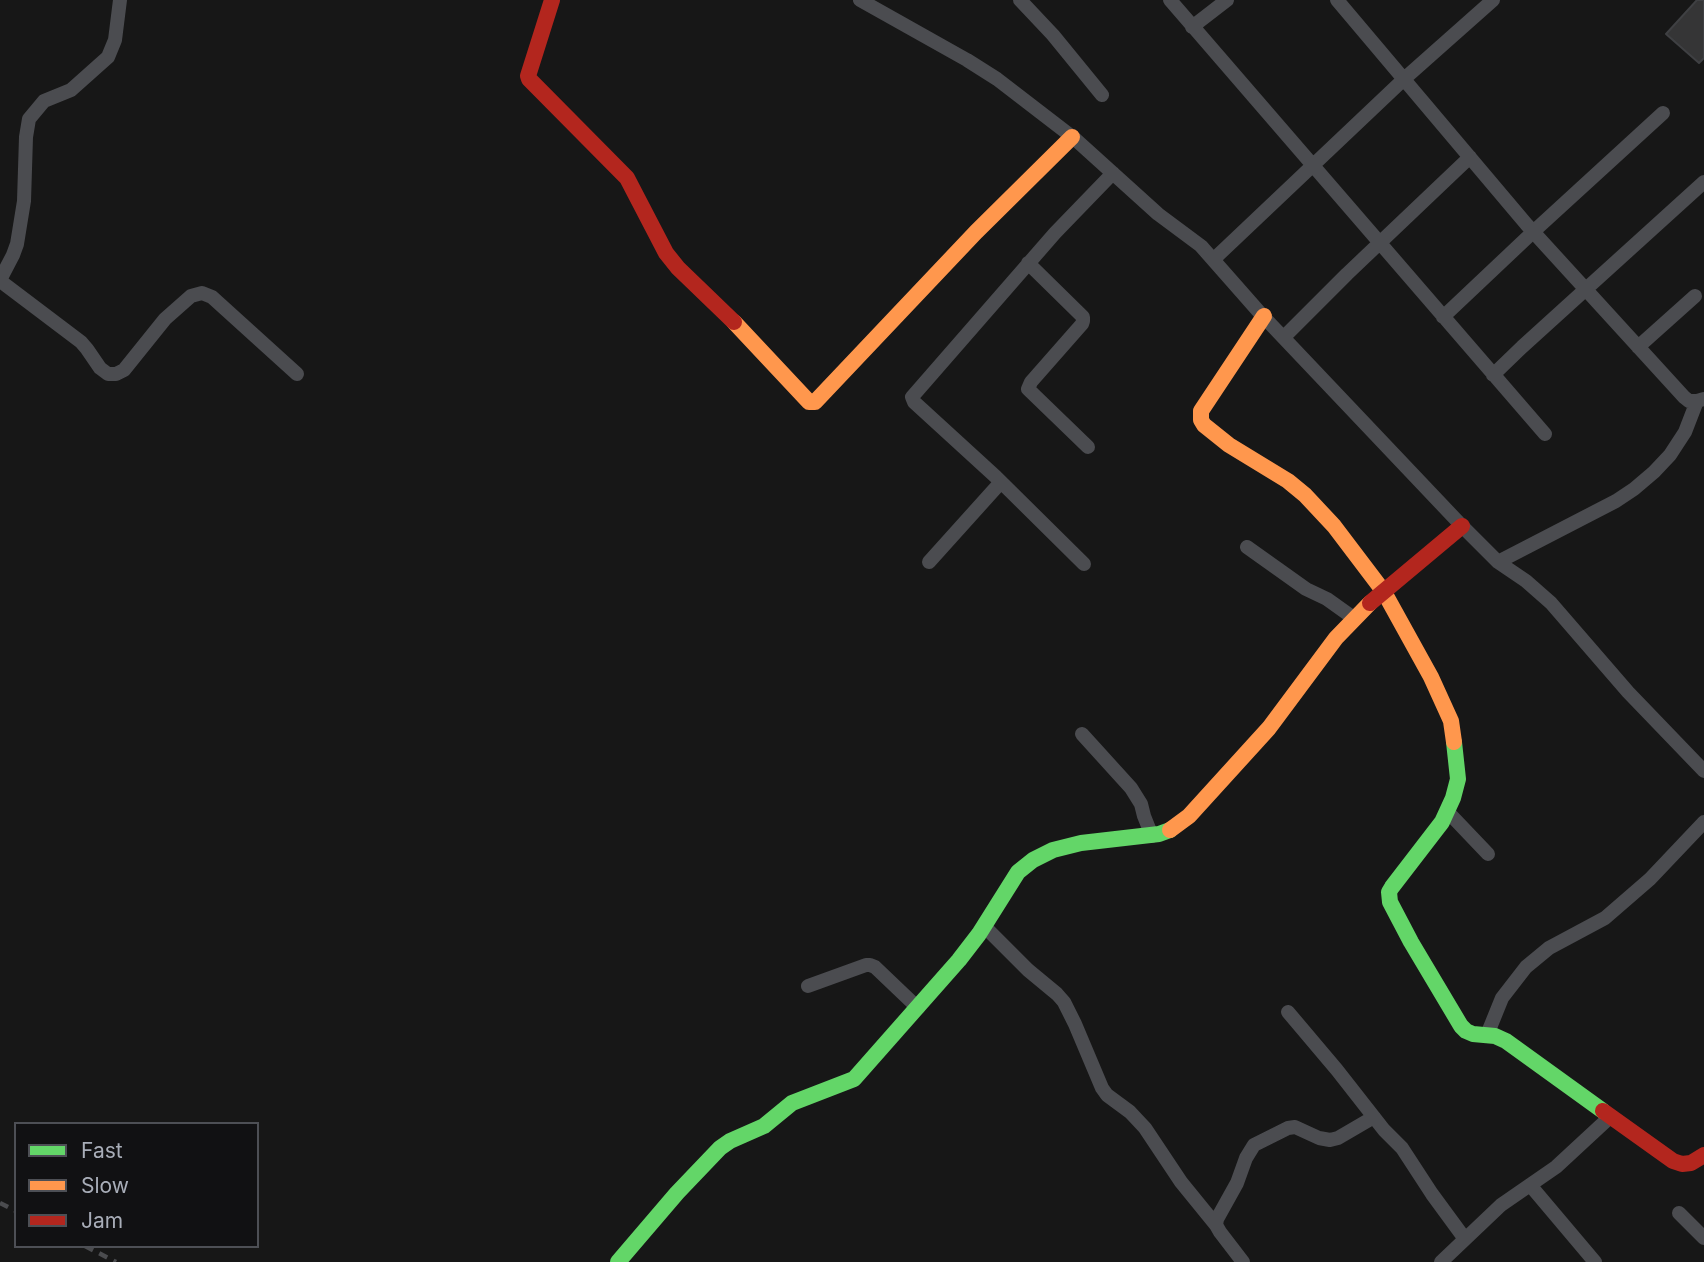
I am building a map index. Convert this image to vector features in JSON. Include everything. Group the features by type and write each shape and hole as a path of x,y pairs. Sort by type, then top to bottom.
{"street":[{"path":"120,0 115,40 108,57 71,90 44,101 29,119 24,201 17,244 1,278 3,283 81,342 100,368 108,374 124,370 165,319 191,296 202,293 212,297 298,374"},
{"path":"552,0 529,79 627,177 666,253 678,268 750,337 809,402 816,402 836,382 949,260 1072,137"},
{"path":"860,0 997,79 1072,137 1142,201 1201,246 1462,526 1498,562 1526,581 1551,603 1628,692 1704,771"},
{"path":"1020,0 1102,95"},
{"path":"1170,0 1545,435"},
{"path":"1192,27 1227,0"},
{"path":"1214,259 1404,79 1493,0"},
{"path":"1342,2 1533,232 1684,397 1689,401 1701,400"},
{"path":"1443,317 1663,113"},
{"path":"1284,337 1470,157"},
{"path":"1084,564 912,397 1028,263 1113,173"},
{"path":"1493,375 1704,182"},
{"path":"1028,263 1083,317 1082,324 1031,382 1028,389 1088,447"},
{"path":"1638,347 1695,296"},
{"path":"1264,316 1201,411 1201,420 1229,445 1281,476 1305,495 1334,526 1384,592 1431,677 1451,721 1457,753 1458,779 1453,798 1435,832 1392,887 1389,897 1411,942 1466,1031 1495,1036 1506,1041 1673,1161 1691,1163 1704,1154"},
{"path":"1498,562 1634,489 1670,455 1701,400"},
{"path":"929,562 1001,482"},
{"path":"618,1262 720,1148 764,1126 792,1103 854,1079 959,960 1018,872 1033,860 1053,850 1081,843 1153,836 1174,828 1189,816 1269,729 1336,638 1384,592 1462,526"},
{"path":"1247,547 1354,619"},
{"path":"1082,734 1135,794 1153,836"},
{"path":"1447,811 1488,854"},
{"path":"1487,1035 1502,998 1526,967 1549,948 1605,918 1650,879 1704,822"},
{"path":"984,926 1028,970 1058,994 1072,1016 1107,1096 1130,1112 1145,1128 1181,1182 1243,1262"},
{"path":"808,986 870,965 918,1009"},
{"path":"1288,1012 1384,1130 1402,1148 1465,1239"},
{"path":"1216,1225 1254,1145 1295,1127 1319,1138 1331,1140 1374,1117"},
{"path":"1441,1262 1501,1205 1556,1167 1610,1117"},
{"path":"1530,1185 1595,1262"},
{"path":"1679,1213 1704,1238"}],"building":[{"path":"1697,0 1704,0 1704,58 1699,63 1666,34"}],"railway":[{"path":"0,1203 14,1210"},
{"path":"89,1248 116,1262"}],"traffic: fast":[{"path":"1454,742 1458,779 1453,798 1442,822 1392,887 1389,892 1390,902 1411,942 1466,1031 1495,1036 1506,1041 1603,1111"},
{"path":"618,1262 720,1148 764,1126 792,1103 854,1079 959,960 979,934 1018,872 1033,860 1053,850 1081,843 1159,834 1170,830"}],"traffic: slow":[{"path":"734,322 809,402 815,402 976,232 1072,137"},
{"path":"1264,316 1201,411 1201,420 1229,445 1288,481 1334,526 1384,592 1431,677 1451,721 1454,742"},
{"path":"1170,830 1189,816 1269,728 1336,638 1370,603"}],"traffic: jam":[{"path":"552,0 529,79 627,178 666,253 734,322"},
{"path":"1370,603 1462,526"},
{"path":"1603,1111 1673,1161 1691,1163 1704,1155"}]}
